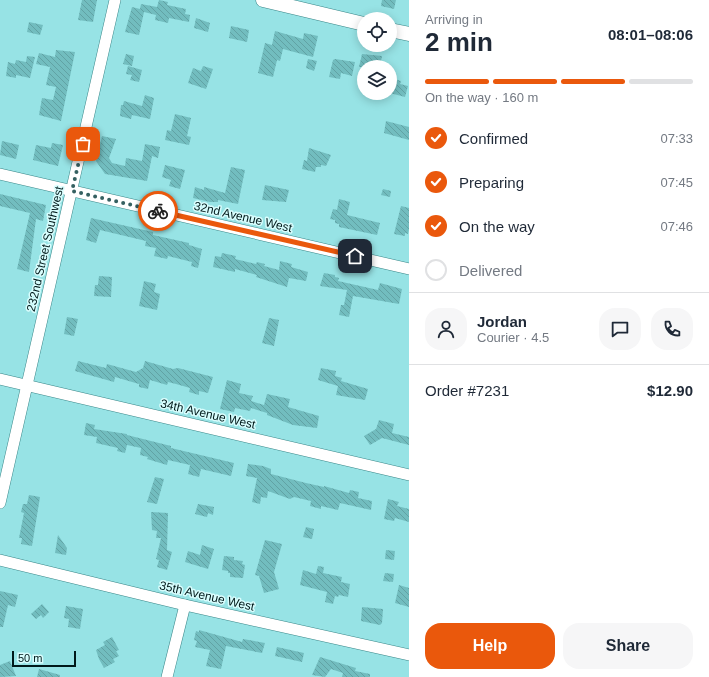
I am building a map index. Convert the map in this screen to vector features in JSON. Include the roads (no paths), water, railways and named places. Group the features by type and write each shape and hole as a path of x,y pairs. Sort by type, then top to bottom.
{"main road":[{"path":"263,0 357,22"},
{"path":"397,31 409,34"}],"street":[{"name":"232nd Street Southwest","path":"0,503 115,0"},
{"name":"32nd Avenue West","path":"0,174 409,269"},
{"name":"34th Avenue West","path":"0,379 409,475"},
{"name":"35th Avenue West","path":"0,560 185,605 409,655"},
{"path":"166,677 185,605"}]}
